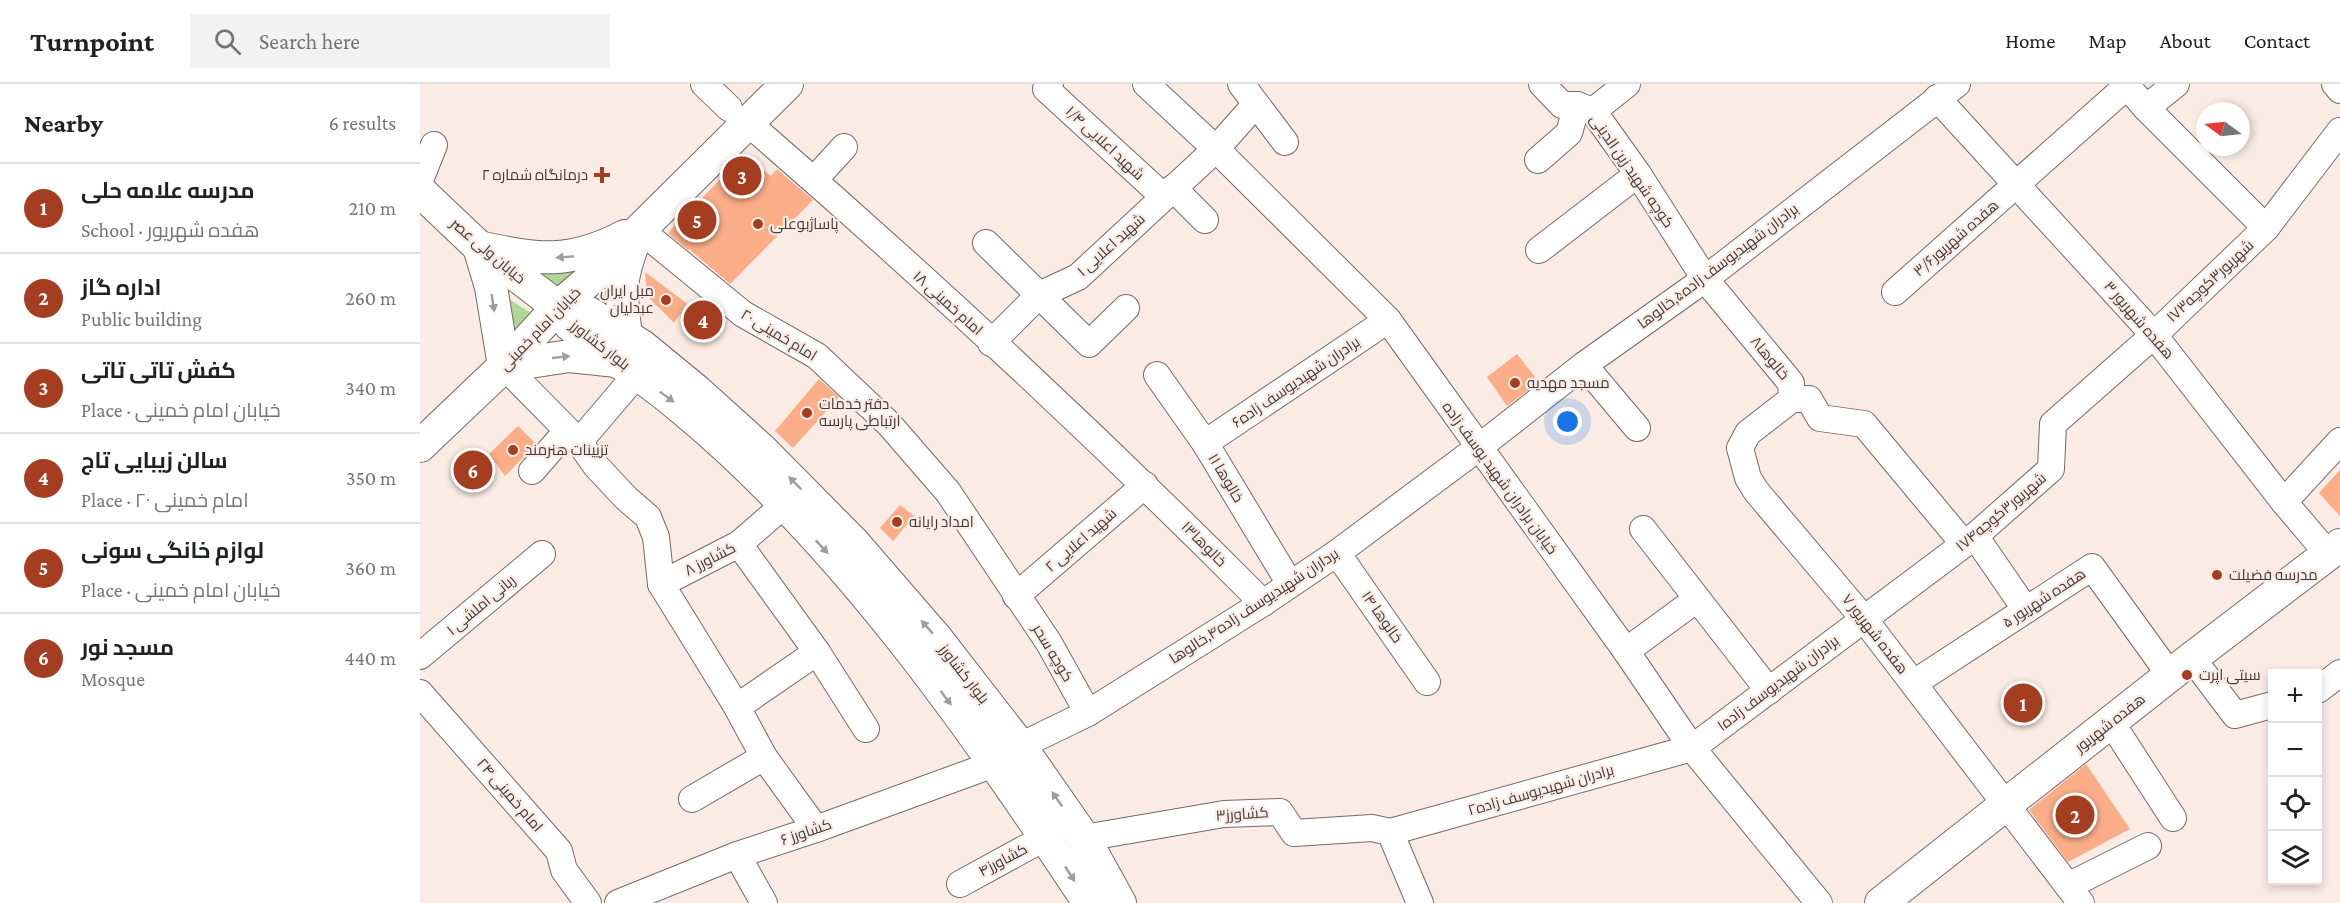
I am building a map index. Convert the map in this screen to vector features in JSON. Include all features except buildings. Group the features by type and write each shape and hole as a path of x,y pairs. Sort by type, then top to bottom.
{"main road":[{"name":"خیابان امام خمینی","path":"421,444 504,366 558,307 587,282 639,229 738,115 787,84"},
{"name":"خیابان ولی عصر","path":"420,191 479,247 558,307"},
{"path":"639,229 626,261 621,282 630,356 569,356 504,366 491,288 479,247 536,256 574,256 604,247 639,229"},
{"name":"بلوار کشاورز","path":"558,307 570,325 698,392 762,450 853,542 938,639 1020,746 1084,838 1120,903"},
{"name":"بلوار کشاورز","path":"630,356 680,407 784,505 838,564 915,657 1046,837 1089,903"},
{"name":"هفده شهریور","path":"1881,903 2181,666 2337,548"}],"street":[{"name":"امام خمینی ۱۸","path":"704,84 814,180 1145,485"},
{"name":"خیابان برادران شهید یوسف زاده","path":"1146,84 1388,320 1626,651 1692,748 1819,903"},
{"path":"1241,84 1285,142"},
{"name":"کوچه شهید زین الدینی","path":"1542,84 1562,105 1585,108 1638,174 1705,279"},
{"path":"1538,160 1569,133 1585,108 1627,84"},
{"path":"2176,84 2146,108 2266,228"},
{"path":"2335,84 2340,90"},
{"name":"شهید اعلایی ۱/۴","path":"1048,86 1168,193 1205,220"},
{"name":"هفده شهریور۳/۶","path":"1895,292 2127,86 2146,108"},
{"name":"هفده شهریور ۳","path":"1947,91 2018,184 2154,335 2284,502 2337,548"},
{"name":"برادران شهیدیوسف زاده۵,خالوها","path":"1478,448 1584,365 1705,279 1947,91"},
{"name":"شهید اعلایی ۱","path":"991,343 1039,296 1078,276 1215,149 1256,105"},
{"name":"۱۷شهریور۳کوچه۳","path":"2154,335 2266,228 2340,130"},
{"path":"420,180 434,145"},
{"path":"814,180 844,147"},
{"path":"1539,250 1638,174"},
{"name":"امام خمینی ۲۰","path":"639,229 743,314 817,356 889,424 948,492 1016,596"},
{"path":"986,243 1089,344 1126,308"},
{"name":"خالوها۸","path":"1705,279 1791,383 1792,399 1748,434 1740,448 1744,464"},
{"name":"برادران شهیدیوسف زاده۶","path":"1205,443 1388,320"},
{"name":"۱۷شهریور۳کوچه۴","path":"1864,619 1970,540 2051,469 2053,424 2154,335"},
{"path":"532,471 573,437 630,356"},
{"path":"1584,365 1637,428"},
{"path":"504,366 573,437 596,466 648,517 656,537 660,584 737,707 764,757 816,829"},
{"name":"خالوها ۱۱","path":"1157,375 1205,443 1290,584"},
{"path":"1792,399 1809,399 1820,418 1864,424 1970,540 2026,610"},
{"path":"2284,502 2340,441"},
{"name":"برداران شهیدیوسف زاده۴,خالوها","path":"1020,746 1088,712 1263,603 1337,553 1478,448"},
{"name":"هفده شهریور ۷","path":"1744,464 1756,491 1864,619 2074,894"},
{"name":"شهید اعلایی ۲","path":"1016,596 1145,485"},
{"name":"خالوها۱۳","path":"1145,485 1263,603"},
{"name":"کشاورز ۸","path":"660,584 740,544 784,505"},
{"path":"1643,529 1769,691"},
{"path":"740,544 816,652 866,729"},
{"name":"خالوها ۱۴","path":"1337,553 1427,682"},
{"name":"ربانی املشی ۱","path":"420,656 542,554"},
{"name":"هفده شهریور ۵","path":"1914,683 2092,567 2181,666"},
{"name":"کوچه سحر","path":"1016,596 1049,643 1088,712"},
{"path":"1626,651 1697,599"},
{"name":"برادران شهیدیوسف زاده۱","path":"1692,748 1864,619"},
{"path":"737,707 816,652"},
{"path":"2181,666 2235,715 2268,706"},
{"path":"2322,687 2340,673"},
{"name":"امام خمینی ۲۴","path":"420,693 559,851 564,870 588,903"},
{"path":"2111,722 2173,818"},
{"name":"برادران شهیدیوسف زاده۲","path":"1390,832 1692,748"},
{"path":"692,799 764,757"},
{"name":"کشاورز ۶","path":"618,903 737,855 816,829 994,764"},
{"name":"کشاورز۳","path":"1084,838 1224,814 1280,812 1290,843 1372,828 1390,832"},
{"path":"1390,832 1420,903"},
{"name":"کشاورز۴","path":"960,884 1046,837"},
{"path":"2074,894 2148,846"},
{"path":"737,855 764,903"}],"green space":[{"path":"519,264 582,265 562,288"},
{"path":"505,297 534,315 509,336"}],"place":[{"name":"درمانگاه شماره ۲","path":"602,175"},
{"name":"کفش تاتی تاتی","path":"742,176"},
{"name":"لوازم خانگی سونی","path":"697,220"},
{"name":"پاساژبوعلی","path":"758,224"},
{"name":"مبل ایران عبدلیان","path":"666,300"},
{"name":"سالن زیبایی تاج","path":"703,320"},
{"name":"مسجد مهدیه","path":"1515,383"},
{"name":"دفتر خدمات ارتباطی پارسه","path":"807,413"},
{"name":"تزیینات هنرمند","path":"513,450"},
{"name":"مسجد نور","path":"473,470"},
{"name":"امداد رایانه","path":"897,522"},
{"name":"مدرسه فضیلت","path":"2217,575"},
{"name":"سیتی اپرت","path":"2187,675"},
{"name":"مدرسه علامه حلی","path":"2023,703"},
{"name":"اداره گاز","path":"2075,815"}]}
